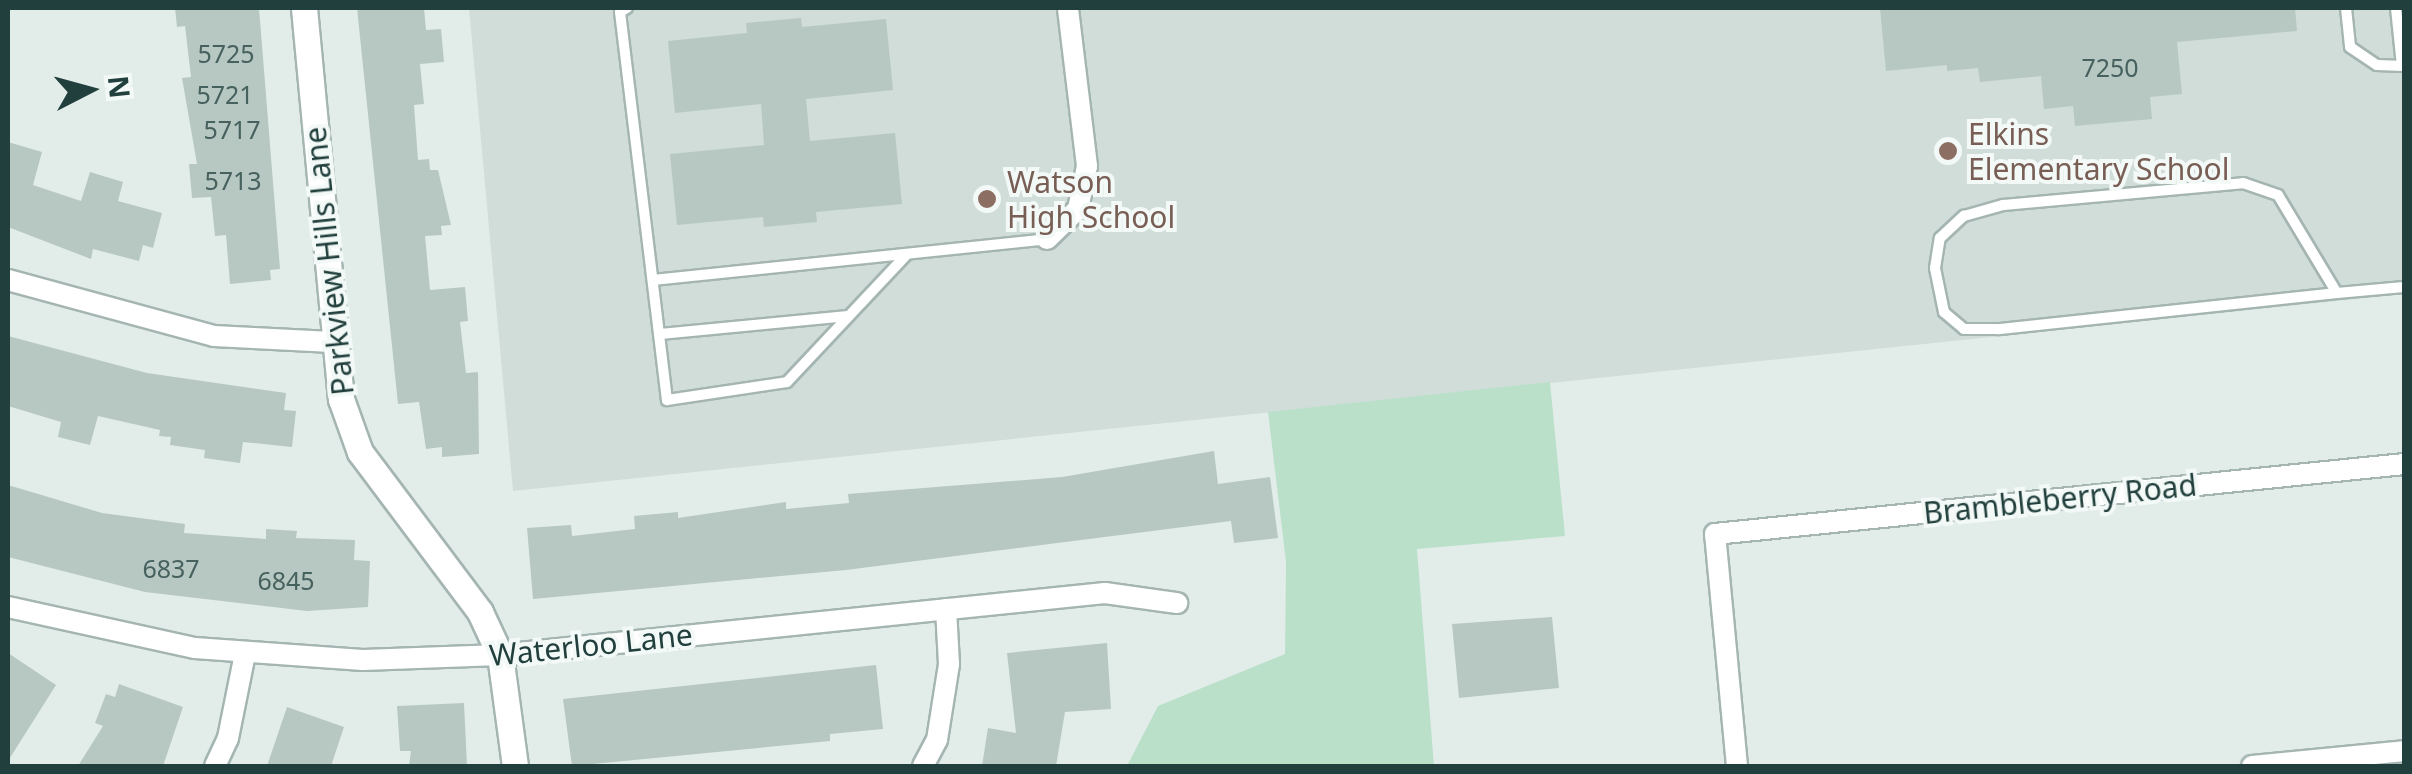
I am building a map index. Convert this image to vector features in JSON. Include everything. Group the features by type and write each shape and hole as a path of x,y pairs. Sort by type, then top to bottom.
{"street":[{"name":"Parkview Hills Lane","path":"304,8 340,399 360,452 460,578 500,655 515,766"},
{"path":"1047,239 1078,209 1087,166 1068,8"},
{"path":"8,280 214,336 332,342"},
{"name":"Brambleberry Road","path":"1738,766 1715,534 2404,464"},
{"name":"Waterloo Lane","path":"8,608 98,632 246,654 363,660 500,655 1104,593 1178,603"},
{"path":"924,766 937,740 949,664 946,609"},
{"path":"215,766 228,738 246,654"},
{"path":"2252,766 2404,751"}],"lane":[{"path":"626,8 620,12 667,400 787,382 906,254"},
{"path":"2346,8 2350,46 2377,65 2403,66 2396,8"},
{"path":"2337,293 2278,195 2243,184 2004,205 1964,216 1940,238 1935,268 1944,312 1964,329 2337,293 2404,286"},
{"path":"654,280 1047,239"},
{"path":"660,334 849,316"}],"shaded area":[{"path":"469,8 2404,8 2404,294 513,491"}],"green space":[{"path":"1550,382 1565,536 1417,549 1434,766 1127,766 1158,706 1285,654 1286,562 1268,412"}],"building":[{"path":"175,8 259,8 280,269 270,270 271,280 230,284 226,235 215,236 211,197 192,198 189,164 197,164 182,78 191,77 185,26 177,27"},
{"path":"357,8 424,8 426,30 441,29 444,62 420,64 424,104 414,105 418,160 429,159 430,170 438,170 451,225 441,226 442,235 425,236 430,290 465,287 468,321 460,322 466,373 478,372 479,454 442,457 442,447 426,449 419,402 398,404"},
{"path":"1880,8 2295,8 2297,31 2177,42 2182,94 2150,97 2152,119 2075,126 2073,106 2044,109 2041,76 1980,82 1978,68 1947,71 1947,65 1886,71"},
{"path":"801,18 802,27 886,19 893,90 806,99 810,141 895,133 902,204 816,212 817,222 764,227 763,217 677,225 670,154 764,145 761,104 675,113 668,41 747,33 746,23"},
{"path":"8,142 42,152 33,185 81,201 90,172 123,182 118,201 162,213 153,248 143,245 139,261 93,249 91,259 8,227"},
{"path":"8,336 147,373 286,393 284,410 296,411 292,447 243,442 240,463 204,458 205,450 170,445 171,437 159,436 160,430 98,416 90,445 58,437 61,422 8,406"},
{"path":"1214,451 1218,484 1270,477 1278,538 1234,543 1231,521 846,570 533,599 527,528 571,525 572,536 635,529 634,516 678,512 678,518 786,502 786,509 849,503 848,494 1062,477"},
{"path":"8,485 102,513 185,524 184,533 266,539 266,529 297,531 296,538 355,540 354,560 370,561 368,607 307,611 145,592 8,557"},
{"path":"1552,617 1559,688 1459,698 1452,624"},
{"path":"1107,643 1111,709 1065,712 1056,766 982,766 988,728 1016,733 1007,653"},
{"path":"8,653 56,685 8,761"},
{"path":"876,665 883,729 830,734 830,741 572,766 563,699"},
{"path":"119,684 183,707 163,766 78,766 103,726 95,723 106,694 115,697"},
{"path":"464,703 467,766 409,766 411,751 400,751 397,706"},
{"path":"287,707 344,727 331,766 267,766"}],"place":[{"name":"Elkins Elementary School","path":"1948,151"},
{"name":"Watson High School","path":"987,199"}]}
